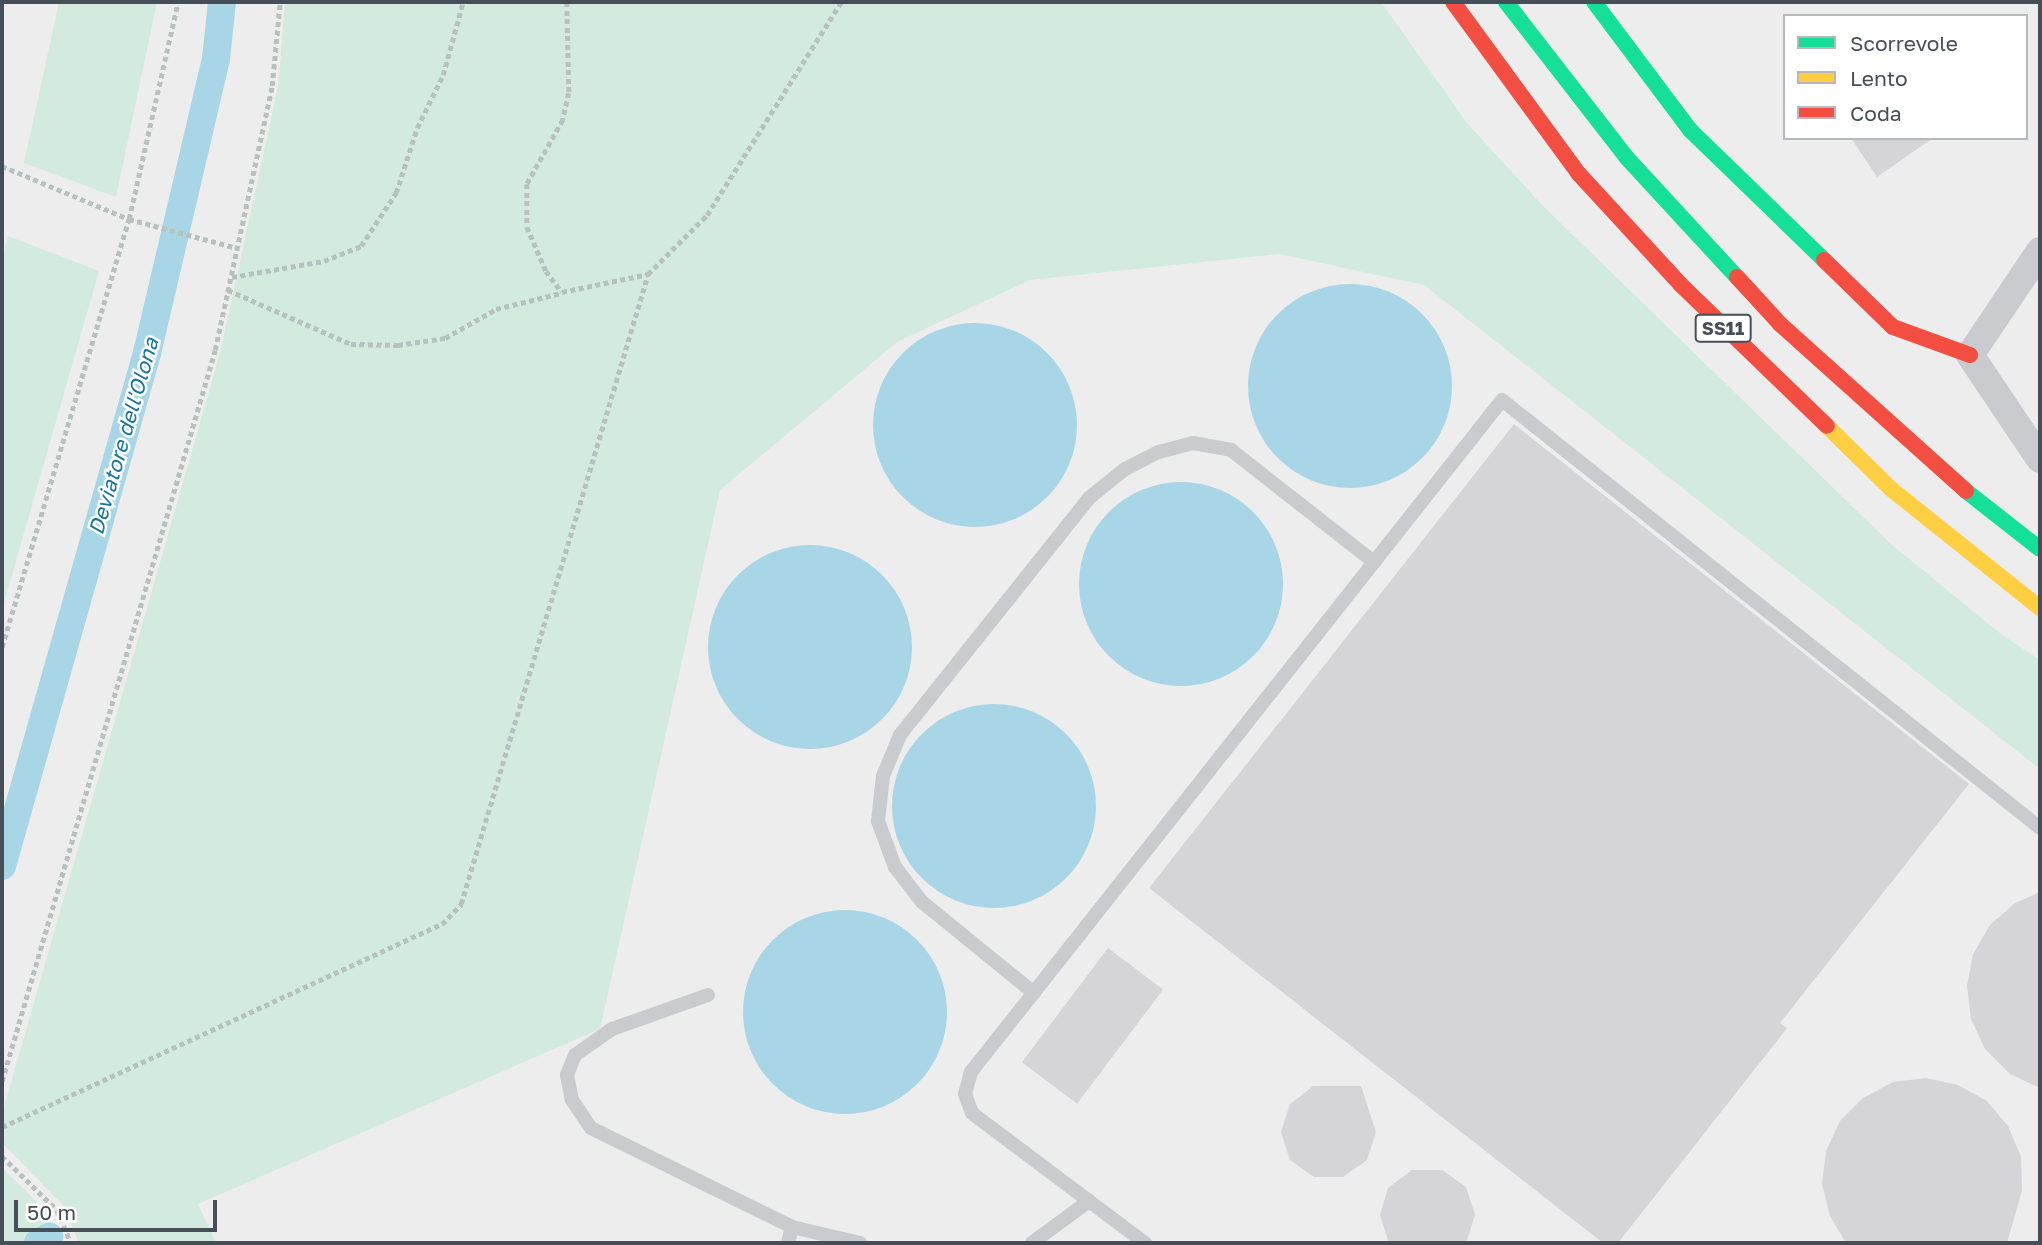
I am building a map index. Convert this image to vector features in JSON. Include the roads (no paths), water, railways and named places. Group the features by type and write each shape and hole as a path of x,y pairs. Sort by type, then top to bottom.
{"main road":[{"name":"SS11","path":"1453,2 1578,174 1680,284 1891,489 2040,608"},
{"name":"SS11","path":"1506,2 1627,158 1780,324 1912,446 2040,549"},
{"path":"1594,2 1690,130 1893,327 1970,355"}],"street":[{"path":"2040,250 1970,355 1981,377 2040,459"}],"lane":[{"path":"1145,1243 972,1113 965,1094 971,1072 1502,400 2040,828"},
{"path":"1034,993 922,902 895,867 878,821 883,776 909,724 1089,498 1125,469 1159,452 1193,443 1231,450 1374,562"},
{"path":"708,995 612,1029 575,1055 568,1075 572,1100 591,1128 792,1227 860,1243"},
{"path":"1032,1243 1089,1201"},
{"path":"788,1243 792,1227"}],"water":[{"path":"1350,284 1389,292 1407,301 1422,314 1435,329 1444,347 1452,386 1444,425 1435,443 1422,458 1407,471 1389,480 1350,488 1311,480 1293,471 1278,458 1265,443 1256,425 1248,386 1256,347 1265,329 1278,314 1293,301 1311,292"},
{"path":"975,323 1014,331 1032,340 1047,353 1060,368 1069,386 1077,425 1069,464 1060,482 1047,497 1032,510 1014,519 975,527 936,519 918,510 903,497 890,482 881,464 873,425 881,386 890,368 903,353 918,340 936,331"},
{"path":"1181,482 1220,490 1238,499 1253,512 1266,527 1275,545 1283,584 1275,623 1266,641 1253,656 1238,669 1220,678 1181,686 1142,678 1124,669 1109,656 1096,641 1087,623 1079,584 1087,545 1096,527 1109,512 1124,499 1142,490"},
{"path":"810,545 849,553 867,562 882,575 895,590 904,608 912,647 904,686 895,704 882,719 867,732 849,741 810,749 771,741 753,732 738,719 725,704 716,686 708,647 716,608 725,590 738,575 753,562 771,553"},
{"path":"994,704 1033,712 1051,721 1066,734 1079,749 1088,767 1096,806 1088,845 1079,863 1066,878 1051,891 1033,900 994,908 955,900 937,891 922,878 909,863 900,845 892,806 900,767 909,749 922,734 937,721 955,712"},
{"path":"845,910 884,918 902,927 917,940 930,955 939,973 947,1012 939,1051 930,1069 917,1084 902,1097 884,1106 845,1114 806,1106 788,1097 773,1084 760,1069 751,1051 743,1012 751,973 760,955 773,940 788,927 806,918"}],"waterway":[{"name":"Deviatore dell'Olona","path":"2,866 147,353 216,59 222,2"},
{"path":"38,1243 49,1237"}]}
